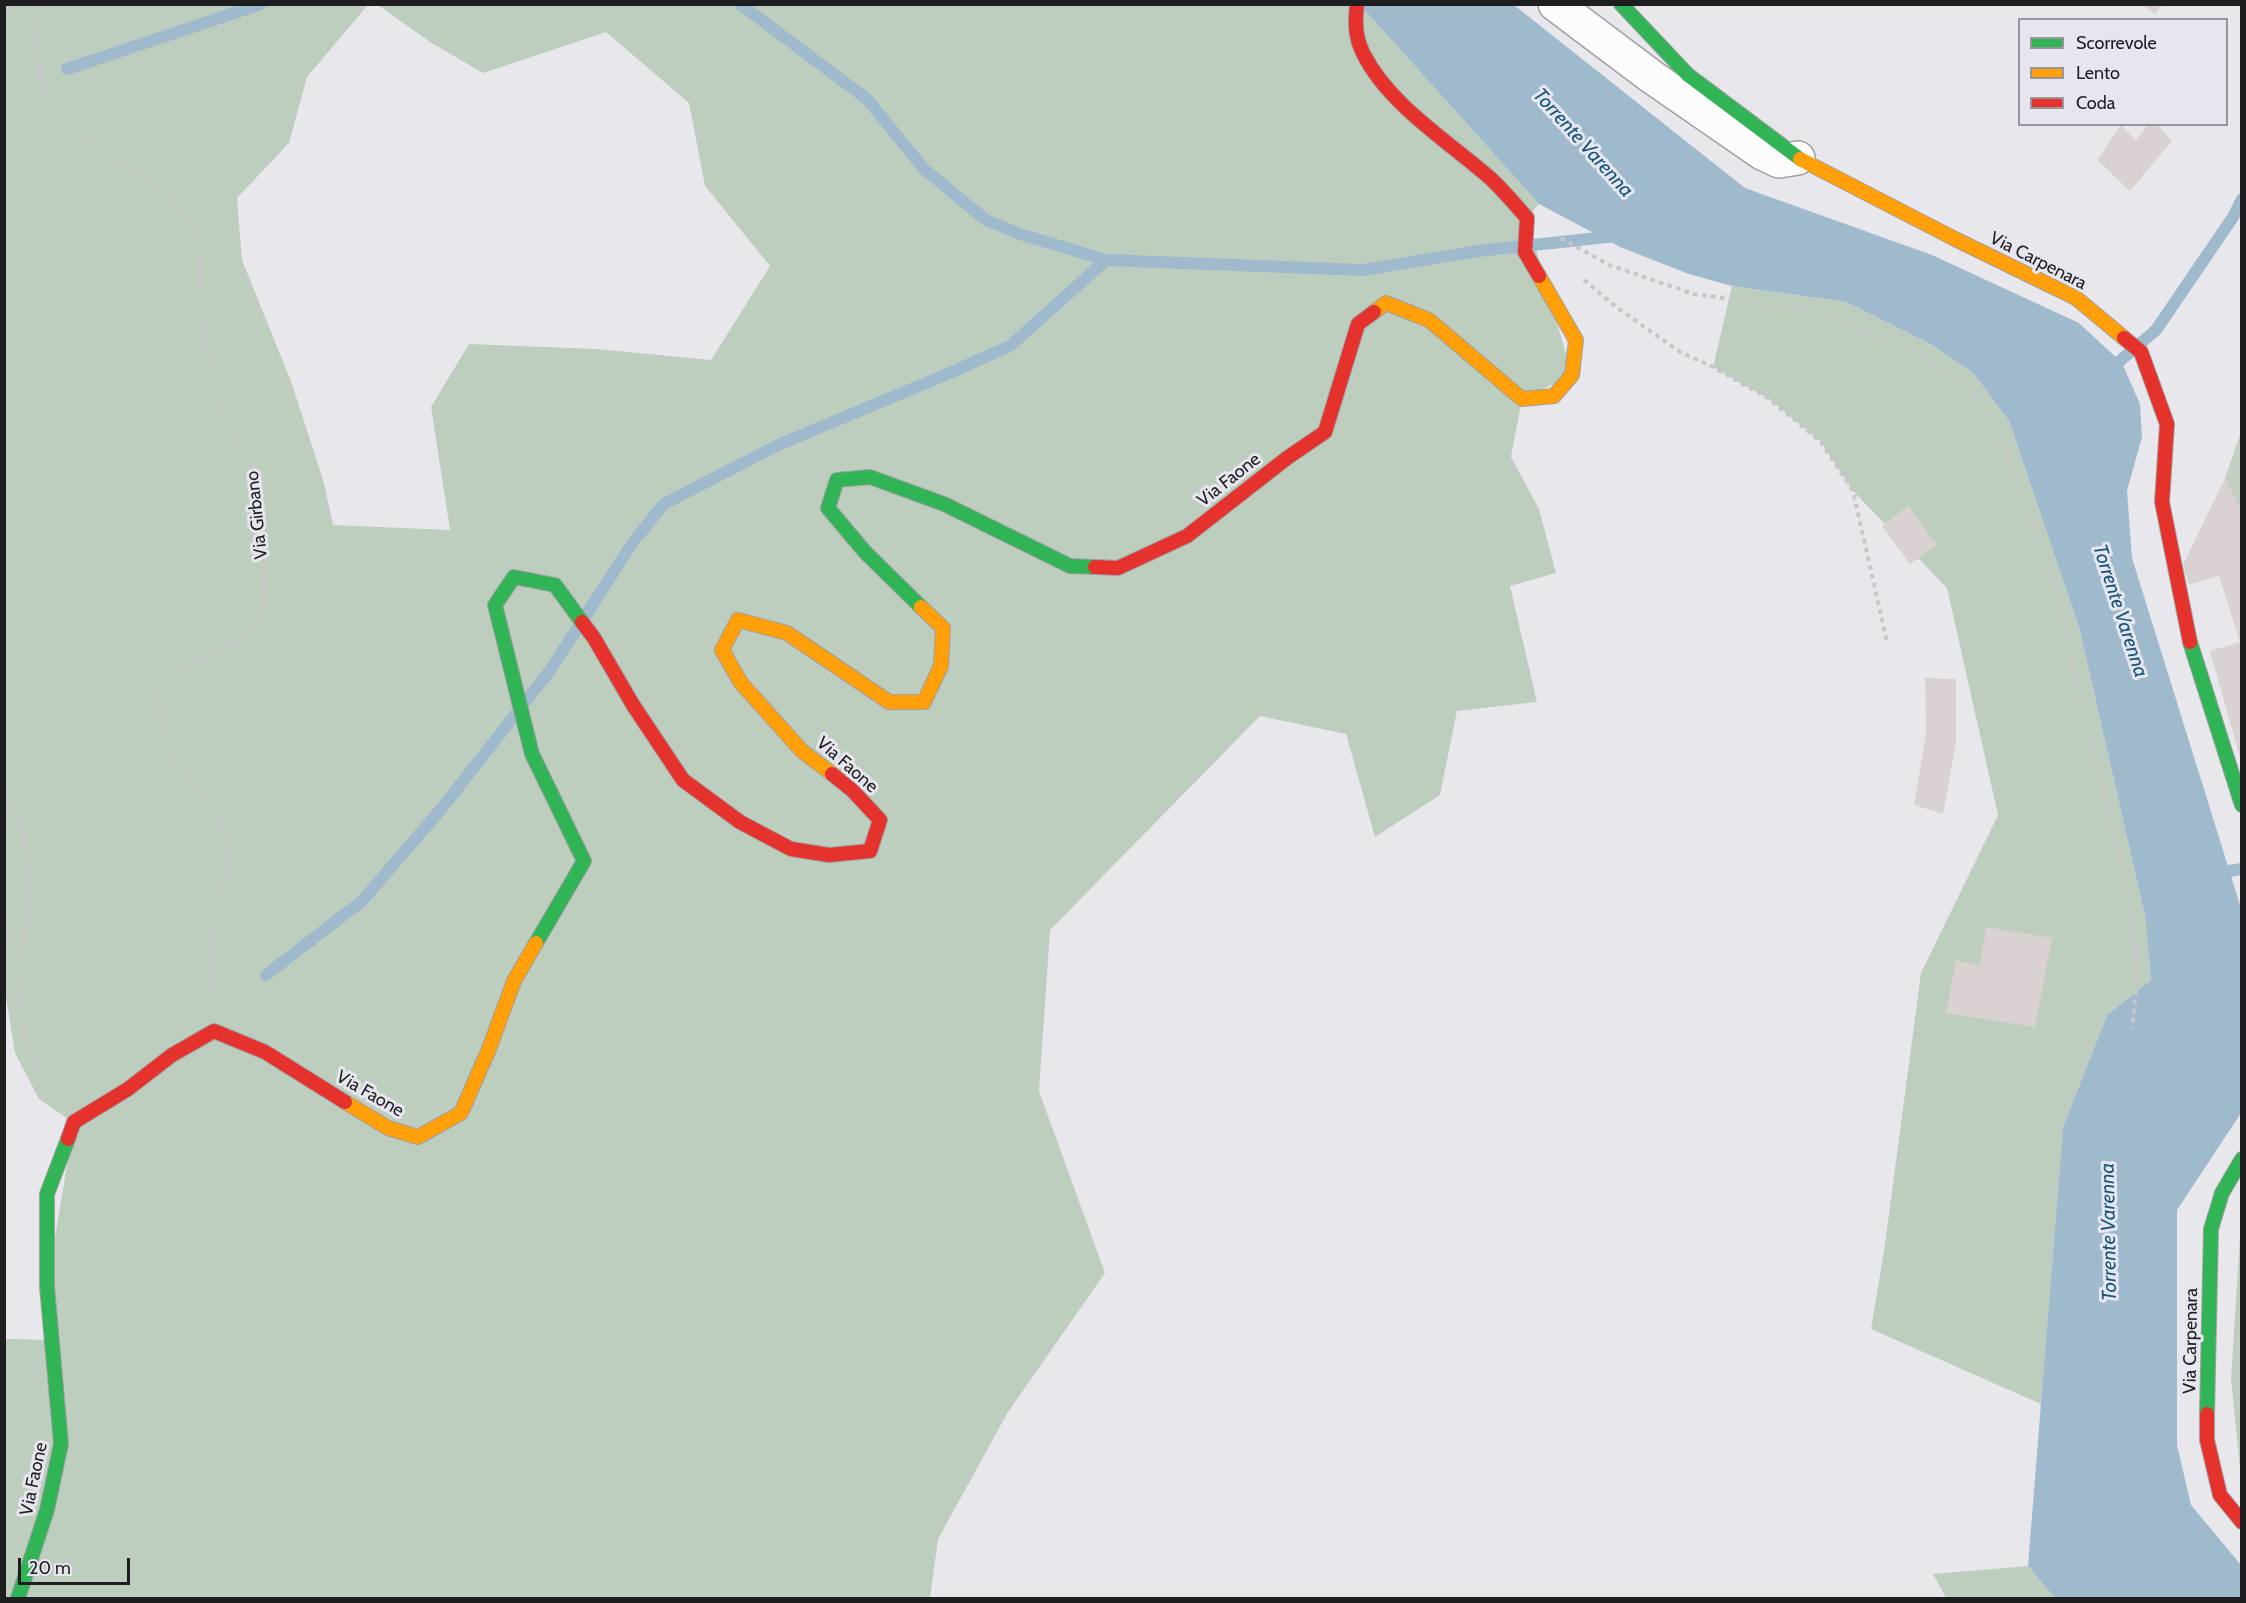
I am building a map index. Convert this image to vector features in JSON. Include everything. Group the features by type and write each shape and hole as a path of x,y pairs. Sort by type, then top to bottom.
{"street":[{"path":"1555,4 1762,153 1779,161 1798,158"},
{"name":"Via Carpenara","path":"1621,4 1688,75 1798,158 2076,298 2141,352 2167,424 2162,502 2192,652 2241,805"},
{"path":"1356,7 1356,30 1359,44 1378,80 1395,98 1492,180 1527,218"},
{"name":"Via Faone","path":"18,1599 47,1510 61,1444 47,1286 47,1194 74,1122 128,1089 172,1055 214,1031 265,1052 388,1128 418,1137 461,1113 489,1049 514,981 584,861 532,754 510,670 495,605 514,577 555,585 594,638 633,705 683,780 692,787 740,822 791,849 829,855 870,851 880,820 852,790 802,751 741,683 722,650 738,620 787,633 889,702 924,702 941,666 944,628 865,552 828,508 837,480 870,477 944,504 1070,566 1119,568 1187,536 1287,458 1325,432 1358,324 1386,303 1429,320 1522,399 1554,396 1572,375 1576,340 1525,252 1527,218"},
{"name":"Via Carpenara","path":"2241,1159 2222,1193 2211,1229 2207,1440 2220,1495 2241,1522"}],"path":[{"name":"Via Girbano","path":"37,4 34,41 47,102 75,133 125,163 169,196 197,237 206,350 219,401 251,461 262,541 265,603 244,636 187,665 159,689 161,734 179,766 217,809 230,860 211,933 214,1031"},
{"path":"1527,218 1609,265 1694,294 1802,309 1863,330 1922,356 1969,388 1992,419 2024,498 2056,589 2127,891 2138,964 2132,1028"},
{"path":"1580,277 1617,307 1680,352 1713,367 1769,399 1820,441 1853,491 1887,642"},
{"path":"4,792 26,839 28,873 30,917 14,964"},
{"path":"4,922 14,964 24,1031 40,1079 61,1103 82,1117"}],"green space":[{"path":"5,5 368,5 307,77 289,143 237,198 242,260 292,384 324,483 333,525 450,530 431,407 469,344 597,349 711,360 770,266 705,186 689,103 606,32 483,73 430,42 378,5 1360,5 1539,204 1527,218 1572,375 1522,399 1511,457 1539,509 1556,573 1510,586 1537,702 1457,711 1440,795 1375,837 1346,734 1260,716 1050,930 1039,1091 1105,1273 1008,1412 938,1539 930,1598 5,1598 5,1339 52,1340 47,1286 74,1123 39,1099 15,1053 5,991"},
{"path":"1732,286 1846,302 1932,345 1974,374 2009,421 2079,627 2145,916 2151,980 2107,1015 2063,1127 2041,1404 1871,1329 1885,1244 1921,973 1998,815 1947,588 1853,491 1820,441 1769,399 1713,367"},
{"path":"2241,432 2241,510 2225,478"},
{"path":"2241,1222 2241,1478 2231,1379"},
{"path":"2028,1566 2055,1598 1946,1598 1933,1574"}],"water":[{"name":"Torrente Varenna","path":"1360,5 1514,5 1745,188 1932,255 2079,323 2122,363 2140,404 2142,437 2127,491 2132,558 2241,908 2241,1113 2177,1210 2177,1445 2191,1505 2241,1565 2241,1598 2055,1598 2028,1566 2063,1127 2107,1015 2151,980 2145,916 2079,627 2009,421 1974,374 1932,345 1846,302 1732,286 1689,274 1620,247 1539,204"}],"building":[{"path":"2142,4 2163,4 2155,14"},
{"path":"2120,126 2136,140 2147,126 2158,126 2172,141 2130,191 2097,160"},
{"path":"2225,478 2242,511 2241,761 2210,651 2240,642 2219,576 2189,585 2183,565"},
{"path":"1908,506 1937,545 1910,564 1882,526"},
{"path":"1925,678 1956,679 1956,743 1943,814 1914,805 1926,733"},
{"path":"1986,927 2052,938 2035,1027 1946,1013 1956,960 1980,966"}],"waterway":[{"path":"67,69 261,4"},
{"path":"740,4 867,99 924,169 986,220 1020,234 1106,260 1363,270 1478,251 1616,236"},
{"path":"2107,372 2156,330 2233,217 2242,199"},
{"path":"266,975 362,901 442,808 551,669 633,542 664,504 778,445 1010,346 1106,260"},
{"path":"2216,873 2242,869"}],"traffic: fast":[{"path":"1621,4 1688,75 1800,159"},
{"path":"921,607 865,552 828,508 837,480 870,477 944,504 1070,566 1095,567"},
{"path":"536,943 584,861 532,754 495,605 514,577 555,585 582,622"},
{"path":"2190,642 2242,805"},
{"path":"18,1598 47,1510 61,1444 47,1286 47,1194 68,1139"},
{"path":"2207,1414 2211,1229 2222,1193 2242,1159"}],"traffic: slow":[{"path":"1800,159 2076,298 2124,338"},
{"path":"1374,312 1386,303 1429,320 1522,399 1554,396 1572,375 1576,340 1539,276"},
{"path":"832,774 802,751 741,683 722,650 738,620 787,633 889,702 924,702 941,666 943,628 921,607"},
{"path":"345,1102 388,1128 418,1137 461,1113 489,1049 514,981 536,943"}],"traffic: jam":[{"path":"1357,4 1358,41 1374,71 1403,105 1490,178 1527,218 1525,252 1539,276"},
{"path":"1095,567 1118,568 1187,536 1287,458 1325,432 1358,324 1374,312"},
{"path":"2124,338 2141,352 2167,424 2162,502 2190,642"},
{"path":"582,622 683,780 740,822 791,849 829,855 870,851 880,820 852,790 832,774"},
{"path":"68,1139 74,1122 128,1089 172,1055 214,1031 265,1052 345,1102"},
{"path":"2207,1414 2207,1440 2220,1495 2242,1522"}]}
